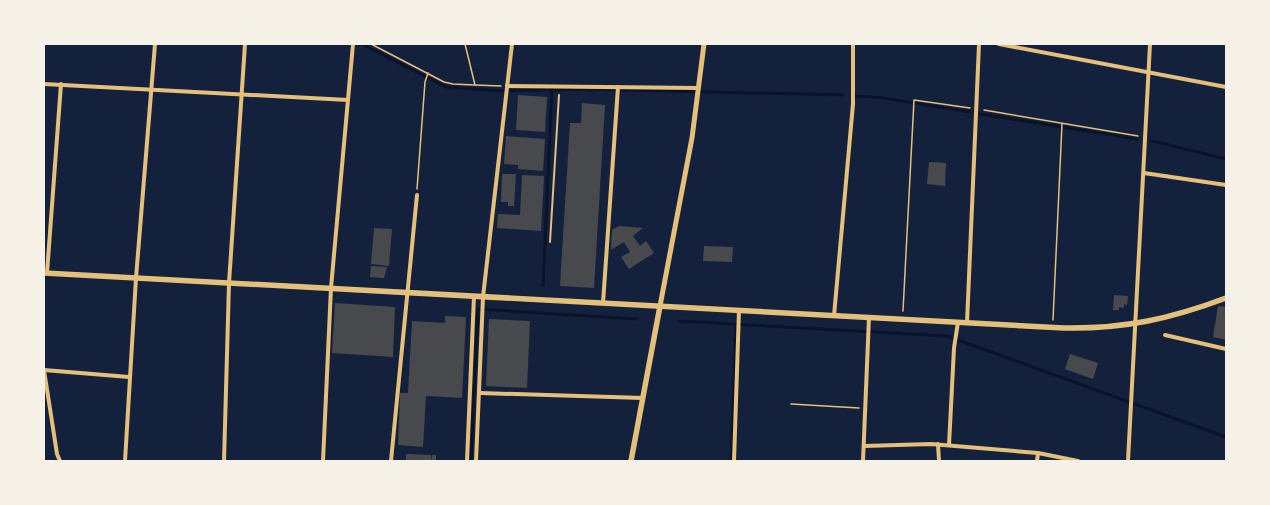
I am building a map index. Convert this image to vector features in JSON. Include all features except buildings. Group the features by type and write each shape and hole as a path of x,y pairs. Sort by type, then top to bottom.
{"main road":[{"path":"46,273 1052,328 1097,329 1135,324 1186,312 1226,298"},
{"path":"631,461 660,306"}],"street":[{"path":"125,461 136,278 155,44"},
{"path":"224,461 229,283 245,44"},
{"path":"323,461 331,288 353,44"},
{"path":"476,461 483,297 512,44"},
{"path":"660,306 692,138 704,44"},
{"path":"834,316 853,104 853,44"},
{"path":"967,323 979,44"},
{"path":"999,44 1226,87"},
{"path":"1128,461 1150,44"},
{"path":"44,84 348,100"},
{"path":"46,273 61,84"},
{"path":"507,86 698,88"},
{"path":"603,303 618,87"},
{"path":"1144,173 1226,185"},
{"path":"391,461 406,292 417,195"},
{"path":"467,461 474,296"},
{"path":"734,461 739,310"},
{"path":"863,461 869,318"},
{"path":"949,445 954,348 958,322"},
{"path":"1165,335 1226,349"},
{"path":"60,461 57,454 45,370 129,378"},
{"path":"480,393 643,398"},
{"path":"864,446 938,444 1038,453 1078,461"},
{"path":"938,444 939,461"},
{"path":"1037,461 1038,453"}],"lane":[{"path":"550,242 559,95"},
{"path":"470,392 480,393"}],"path":[{"path":"371,44 453,84 507,86"},
{"path":"465,44 475,85"},
{"path":"417,195 425,82 428,73"},
{"path":"902,319 914,100 1146,137"},
{"path":"1052,328 1062,124"},
{"path":"791,404 865,408"}],"waterway":[{"path":"362,44 446,87 502,91 584,89 843,95"},
{"path":"543,285 552,89"},
{"path":"856,96 883,98 970,112"},
{"path":"981,114 1137,139"},
{"path":"1152,141 1226,159"},
{"path":"471,461 478,309 637,319"},
{"path":"679,321 947,336 1226,437"},
{"path":"731,461 736,324"}]}
